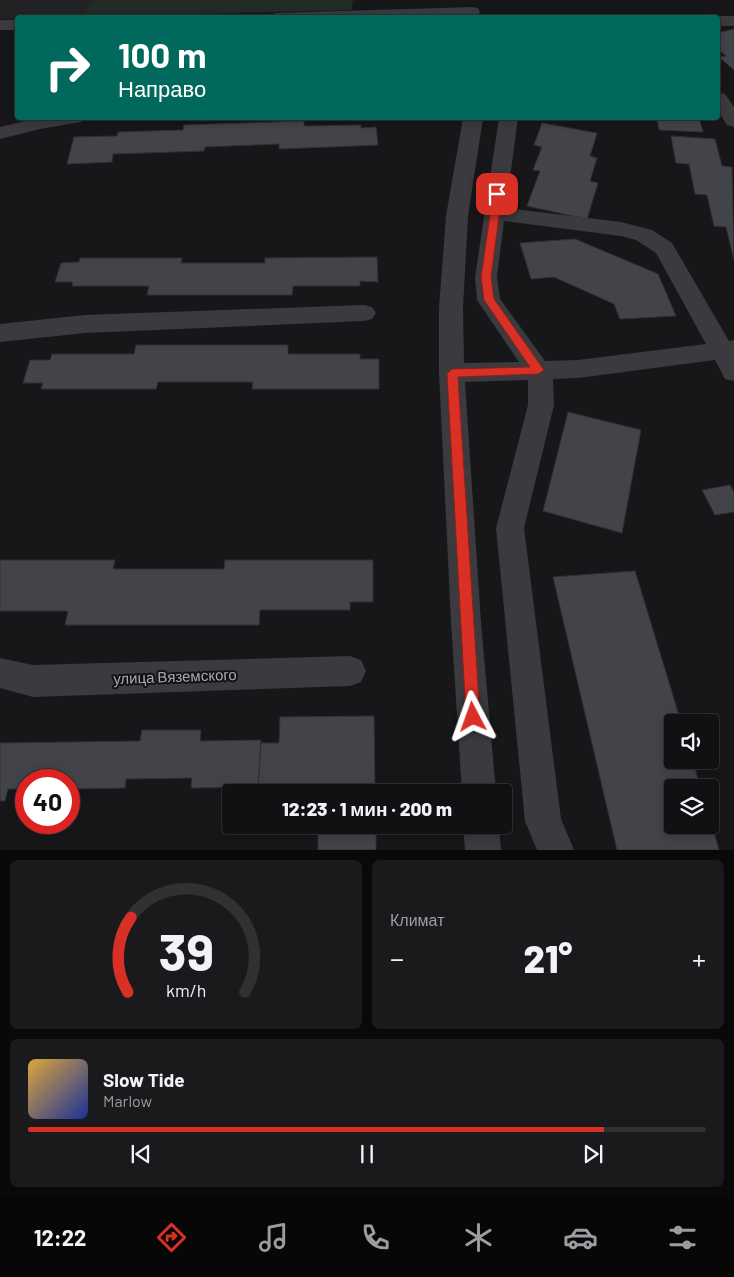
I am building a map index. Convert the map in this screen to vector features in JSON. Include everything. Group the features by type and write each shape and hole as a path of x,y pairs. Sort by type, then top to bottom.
{"street":[{"path":"301,15 369,7 472,10"},
{"path":"720,21 734,21"},
{"path":"0,25 15,25"},
{"path":"720,101 734,121"},
{"path":"0,133 38,123 60,120"},
{"path":"473,120 457,216 451,308 452,374 466,622 478,784"},
{"path":"508,120 486,277 489,300 538,370 542,386 540,405 510,528 543,821 556,850"},
{"path":"0,333 85,324 364,313"},
{"path":"452,374 578,369 728,349"},
{"name":"улица Вяземского","path":"0,673 33,681 350,671"},
{"path":"482,834 483,850"}],"lane":[{"path":"495,212 621,229 644,235 664,248 728,349 734,372"}],"shaded area":[{"path":"0,0 93,0 82,15 15,15 15,19 0,19"},
{"path":"93,0 353,0 351,10 82,15"}],"building":[{"path":"734,29 734,70 720,58 726,56 720,51 720,32"},
{"path":"657,120 700,120 703,132 659,130"},
{"path":"304,121 304,126 361,125 361,128 376,127 378,145 279,149 279,144 205,147 204,151 113,154 112,162 67,164 74,137 117,136 118,132 183,130 184,125"},
{"path":"542,123 597,133 590,156 597,158 590,181 598,183 587,219 527,206 540,171 533,170 542,147 534,145"},
{"path":"671,136 715,139 722,166 732,167 734,260 726,227 714,226 707,195 695,194 689,164 676,163"},
{"path":"575,239 658,274 676,316 620,319 614,304 554,277 531,279 520,243"},
{"path":"377,257 378,282 360,281 360,286 293,286 292,295 147,295 149,286 72,286 73,282 55,282 61,263 79,262 80,258 182,258 181,263 265,263 265,258"},
{"path":"136,345 288,345 288,354 360,354 360,359 379,359 379,389 252,389 253,382 158,382 156,389 41,389 43,383 23,383 30,360 50,360 52,354 134,354"},
{"path":"568,412 641,430 622,533 543,511"},
{"path":"730,485 734,492 734,512 715,515 702,490"},
{"path":"0,560 115,560 113,569 224,569 225,560 373,560 373,602 350,602 350,610 260,610 259,625 65,625 68,611 0,611"},
{"path":"635,571 679,714 664,714 664,769 695,769 698,779 664,779 664,834 714,834 719,850 617,850 553,577"},
{"path":"374,716 375,784 258,784 261,743 279,743 280,717"},
{"path":"142,730 201,730 200,741 261,740 258,784 222,784 222,788 191,788 192,778 126,779 125,788 80,789 80,769 15,769 15,789 8,789 5,801 0,801 0,743 140,741"},
{"path":"318,834 376,834 376,850 318,850"}],"route":[{"path":"473,717 452,374 538,370 489,300 486,277 497,194"}]}
